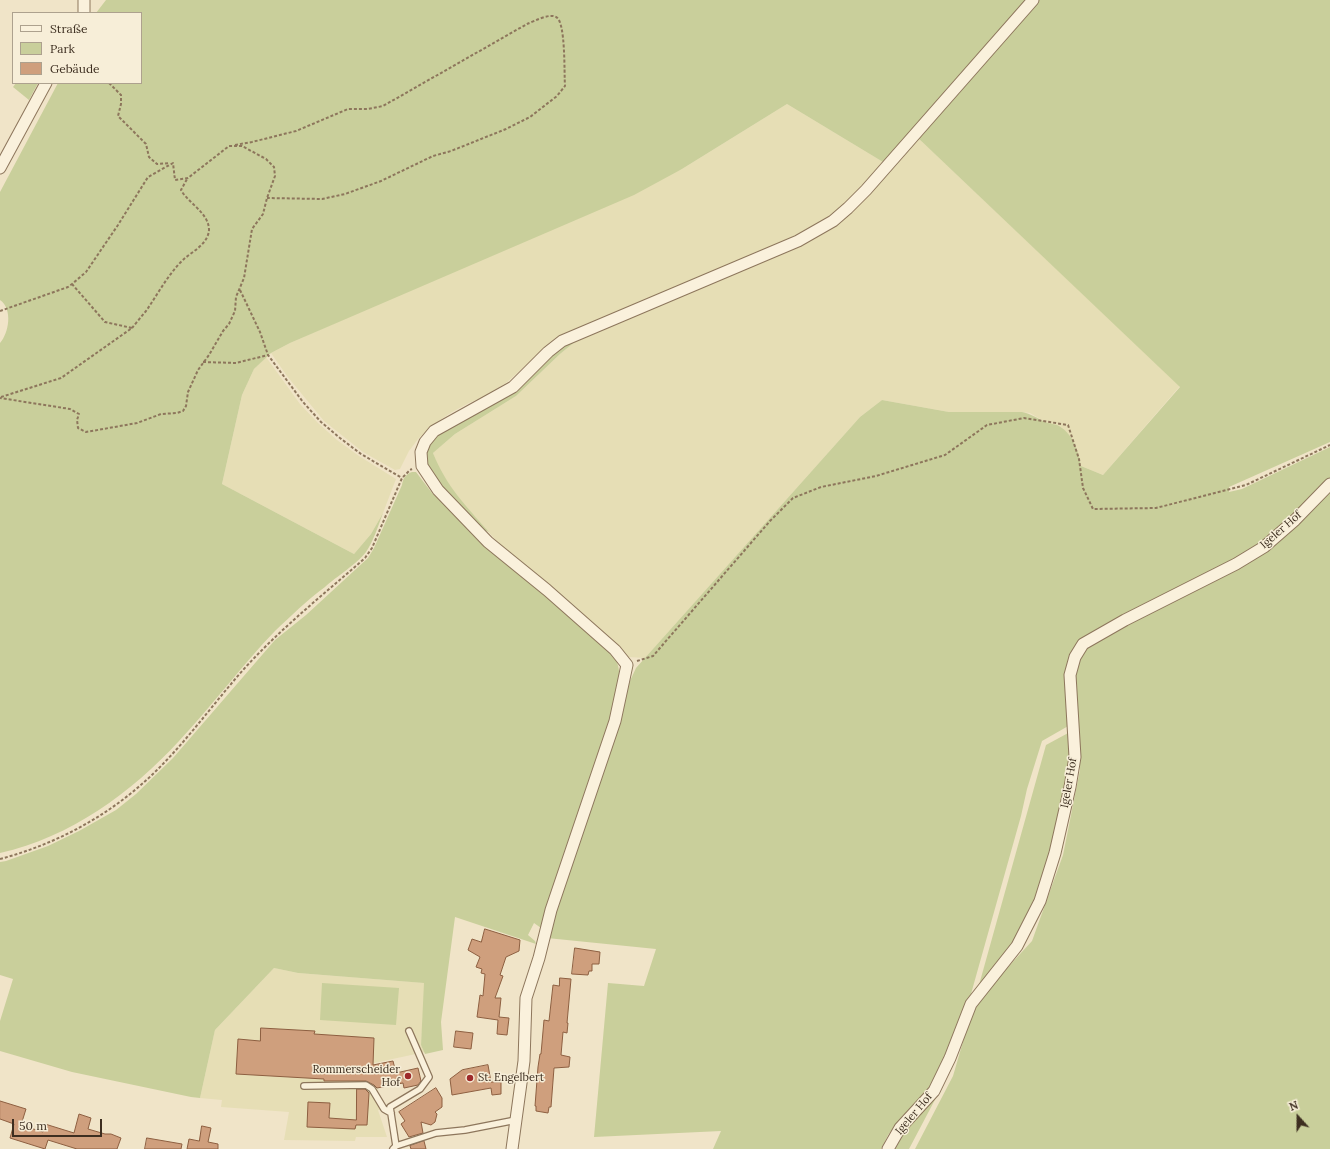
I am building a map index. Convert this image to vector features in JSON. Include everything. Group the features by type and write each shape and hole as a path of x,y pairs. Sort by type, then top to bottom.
{"street":[{"path":"84,0 84,12"},
{"path":"512,1149 524,1061 526,998 539,958 551,910 615,721 627,665 615,650 547,590 488,542 438,490 422,466 421,452 425,442 434,431 444,424 513,386 548,352 562,341 798,241 833,221 866,190 1033,0"},
{"path":"0,168 45,84"},
{"name":"Igeler Hof","path":"888,1149 900,1128 934,1091 950,1058 971,1004 1017,946 1040,901 1055,853 1070,787 1075,757 1070,675 1075,657 1083,644 1125,620 1236,564 1264,547 1295,520 1330,484"}],"lane":[{"path":"409,1031 429,1077 420,1089 390,1107 394,1147 436,1133 465,1130 516,1120"},
{"path":"304,1086 366,1085 372,1089 384,1109 391,1113"}],"path":[{"path":"0,398 61,378 132,328 146,312 170,275 184,259 206,240 209,229 204,217 194,204 185,197 181,190 188,178 230,146 296,131 314,122 348,109 368,109 384,106 527,24 551,15 560,20 564,40 565,86 557,96 530,117 506,129 451,152 433,156 381,181 345,194 322,199 267,198"},
{"path":"111,84 120,95 121,104 118,116 146,144 149,157 157,164 173,163"},
{"path":"0,398 70,409 79,414 77,420 78,428 86,432 137,423 161,414 183,411 186,406 188,392 198,370 229,324 235,311 236,297 240,290 248,258 252,229 263,214 275,176 274,166 266,159 242,146 230,146"},
{"path":"173,163 175,180 188,178"},
{"path":"0,311 68,287 72,284 86,272 118,225 148,176 173,163"},
{"path":"72,284 105,322 132,328"},
{"path":"0,859 38,847 82,826 119,803 158,768 202,720 243,670 278,633 365,558 372,548 402,478 361,454 340,438 321,422 303,402 268,355 260,332 240,290"},
{"path":"203,362 236,363 268,355"},
{"path":"627,665 653,656 770,521 793,498 821,487 876,476 945,455 987,425 1024,418 1068,425 1079,459 1083,488 1093,509 1156,508 1246,485 1330,445"}],"shaded area":[{"path":"787,104 883,162 843,208 818,226 770,249 764,249 753,253 746,258 541,352 506,383 488,395 452,412 434,424 418,439 409,451 400,469 395,470 363,452 324,421 287,376 271,353 290,343 682,169"},
{"path":"917,137 1180,386 1103,475 1081,466 1077,449 1069,435 1057,426 1045,422 1030,413 949,412 882,400 860,417 645,658 628,657 500,545 454,493 438,467 433,453 455,434 516,396 560,354 582,336 831,228 843,220 860,204"},
{"path":"266,357 300,404 318,423 337,440 359,456 396,479 383,513 371,534 354,554 222,484 242,395 254,369"},
{"path":"274,968 298,973 425,983 421,1045 425,1052 374,1063 379,1101 383,1111 378,1110 387,1137 356,1137 355,1141 284,1140 289,1112 221,1107 222,1100 200,1098 215,1030"}],"green space":[{"path":"106,0 1027,0 883,162 787,104 682,169 634,195 290,343 271,353 254,369 242,395 222,484 354,554 371,534 383,513 369,547 358,561 312,597 275,631 179,741 141,778 120,795 75,824 26,846 0,853 0,343 6,333 8,315 7,309 0,300 0,192 57,84 142,84 142,12 97,12"},
{"path":"1037,0 1330,0 1330,442 1229,487 1229,492 1242,489 1330,447 1330,481 1267,541 1078,644 1070,725 1042,741 1027,789 1021,816 969,1001 937,1081 896,1124 888,1135 881,1149 713,1149 721,1131 594,1137 608,983 644,986 656,949 547,938 623,696 636,668 860,417 882,400 949,412 1022,412 1028,414 1045,422 1057,425 1067,432 1074,442 1079,454 1081,466 1103,475 1180,387 917,137"},
{"path":"15,84 37,84 29,100 13,87"},
{"path":"582,336 560,354 516,396 455,434 433,453 450,486 489,532 478,527 442,490 431,474 427,463 427,450 432,440 565,343"},
{"path":"412,472 416,472 432,493 478,537 486,547 606,646 614,656 617,664 619,672 618,689 610,722 541,928 534,923 528,935 535,941 536,944 455,917 441,1022 443,1050 425,1054 421,1045 424,983 298,973 274,968 215,1030 200,1098 72,1072 0,1051 0,1021 13,979 0,975 0,862 48,846 79,831 116,810 136,794 173,758 275,640 306,615 368,558 374,548 404,478"},
{"path":"1330,490 1330,1149 915,1149 953,1076 974,1004 1032,941 1063,855 1080,770 1075,678 1079,660 1087,646 1213,580"},
{"path":"1070,732 1072,753 1052,853 1022,937 979,985 1046,745"},
{"path":"322,983 399,988 396,1025 320,1020"},
{"path":"948,1075 909,1149 887,1149"}],"building":[{"path":"485,929 520,940 519,951 506,957 500,975 503,976 495,998 501,998 499,1017 509,1018 507,1035 497,1034 498,1020 477,1017 480,995 483,996 485,974 481,973 482,969 476,967 480,957 468,950 472,939 481,942"},
{"path":"575,948 600,952 599,964 592,964 592,971 589,971 588,975 572,974"},
{"path":"560,978 571,979 567,1033 563,1032 561,1055 570,1057 569,1067 554,1068 551,1107 549,1107 548,1113 536,1111 535,1106 538,1067 541,1054 544,1020 549,1021 553,985 559,986"},
{"path":"261,1028 315,1031 314,1034 374,1038 373,1065 393,1061 396,1073 418,1068 421,1081 418,1085 404,1088 403,1083 377,1088 366,1081 324,1081 324,1079 236,1074 238,1039 260,1041"},
{"path":"456,1031 473,1033 471,1049 454,1047"},
{"name":"St. Engelbert","path":"488,1065 491,1082 501,1082 501,1094 492,1095 491,1088 452,1095 450,1079 462,1070"},
{"path":"436,1088 442,1098 442,1107 435,1112 437,1114 435,1122 431,1125 421,1122 423,1133 409,1137 401,1124 405,1121 399,1112"},
{"path":"357,1089 365,1089 369,1093 367,1125 356,1125 355,1129 307,1127 308,1102 330,1103 329,1118 356,1120"},
{"path":"0,1101 26,1109 21,1125 43,1132 45,1124 74,1133 79,1114 91,1118 88,1129 105,1134 111,1134 121,1138 117,1149 77,1149 48,1140 45,1149 10,1138 14,1124 0,1119"},
{"path":"202,1126 211,1128 208,1142 218,1144 218,1149 187,1149 189,1139 199,1141"},
{"path":"147,1138 182,1144 181,1149 145,1149"},
{"path":"424,1141 426,1149 411,1149 410,1146"}],"place":[{"name":"Rommerscheider Hof","path":"408,1076"},
{"name":"St. Engelbert","path":"470,1078"}]}
